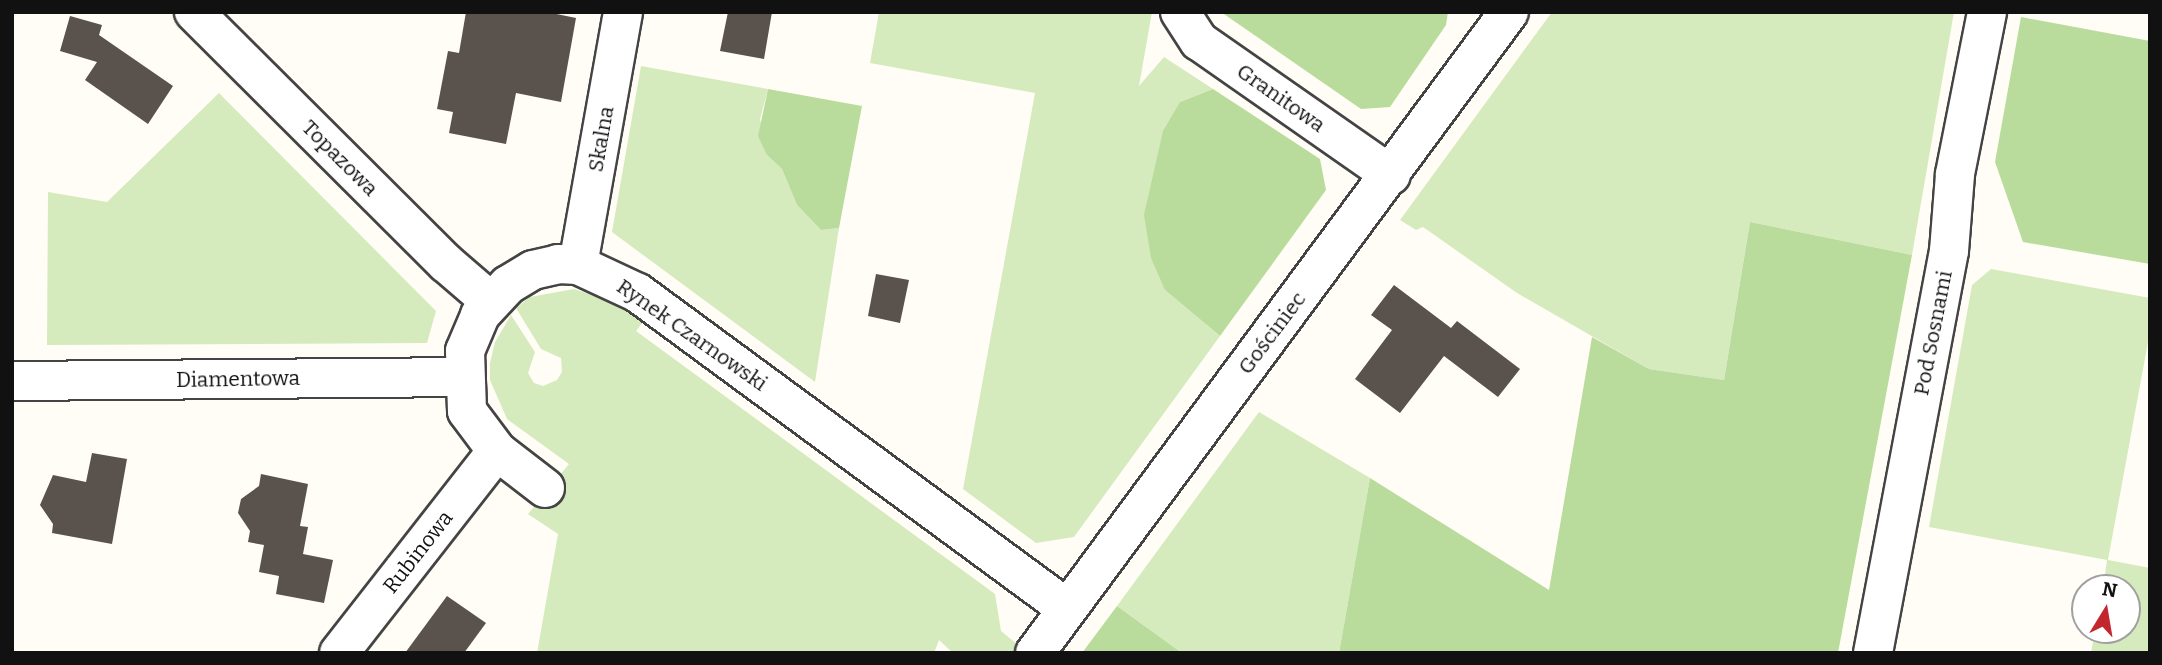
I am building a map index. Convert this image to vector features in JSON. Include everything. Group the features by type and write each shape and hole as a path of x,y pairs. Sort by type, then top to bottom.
{"street":[{"name":"Topazowa","path":"194,12 446,263 489,300"},
{"name":"Skalna","path":"578,265 623,12"},
{"name":"Granitowa","path":"1180,12 1199,41 1391,175"},
{"name":"Gościniec","path":"1035,653 1065,607 1391,175 1509,12"},
{"name":"Pod Sosnami","path":"1873,653 1949,251 1955,174 1987,12"},
{"name":"Rynek Czarnowski","path":"545,488 497,451 467,411 463,376 469,334 489,300 533,270 558,264 578,265 638,293 1065,607"},
{"name":"Diamentowa","path":"12,381 463,376"},
{"name":"Rubinowa","path":"339,653 497,451"}],"green space":[{"path":"879,12 1152,12 1139,86 1164,57 1213,89 1180,102 1165,290 1220,336 1074,537 1036,543 963,489 1035,93 870,63"},
{"path":"1221,12 1448,12 1446,25 1390,107 1361,109"},
{"path":"1552,12 1954,12 1912,255 1750,222 1724,380 1649,369 1517,293 1423,227 1416,230 1400,220"},
{"path":"2021,17 2150,41 2150,264 2023,242 1995,162"},
{"path":"641,66 768,89 760,119 767,155 782,169 797,205 821,230 839,228 815,382 612,232"},
{"path":"768,89 862,106 839,228 821,230 797,205 782,169 767,155 758,136"},
{"path":"1213,89 1320,159 1326,190 1220,336 1165,290 1151,258 1144,215 1163,131 1180,102"},
{"path":"219,93 436,311 427,343 47,345 48,192 107,202"},
{"path":"1750,222 1912,255 1838,653 1339,653 1370,478 1549,590 1592,337 1649,369 1724,380"},
{"path":"1991,269 2150,298 2150,331 2108,560 2150,568 2150,653 2091,653 2093,644 2141,644 2141,574 2105,574 2107,560 1929,527 1972,285"},
{"path":"574,289 611,301 643,322 636,331 995,594 1001,631 1018,645 1013,653 953,653 939,640 934,653 537,653 558,534 528,514 569,464 507,419 490,380 490,363 495,342 511,315 535,352 528,373 534,383 543,386 557,380 562,372 561,358 541,349 516,308 530,297"},
{"path":"1259,412 1370,478 1339,653 1182,653 1117,606"},
{"path":"1117,606 1182,653 1082,653"},
{"path":"12,651 302,651 301,653"}],"building":[{"path":"466,12 547,12 576,18 561,102 516,93 506,144 449,133 453,112 437,109 448,51 459,53"},
{"path":"728,12 772,12 764,59 720,51"},
{"path":"70,16 102,25 99,35 173,86 148,124 85,80 97,62 60,51"},
{"path":"876,274 909,280 900,323 868,316"},
{"path":"1394,285 1451,328 1457,321 1520,369 1498,397 1444,356 1400,413 1355,379 1392,330 1371,315"},
{"path":"92,453 127,459 112,544 52,533 53,524 40,505 53,475 86,482"},
{"path":"261,474 308,484 300,526 308,527 303,554 333,560 324,603 276,594 279,576 259,572 264,545 248,542 250,531 238,513 241,499 259,486"},
{"path":"447,596 486,623 464,653 405,653"}]}
